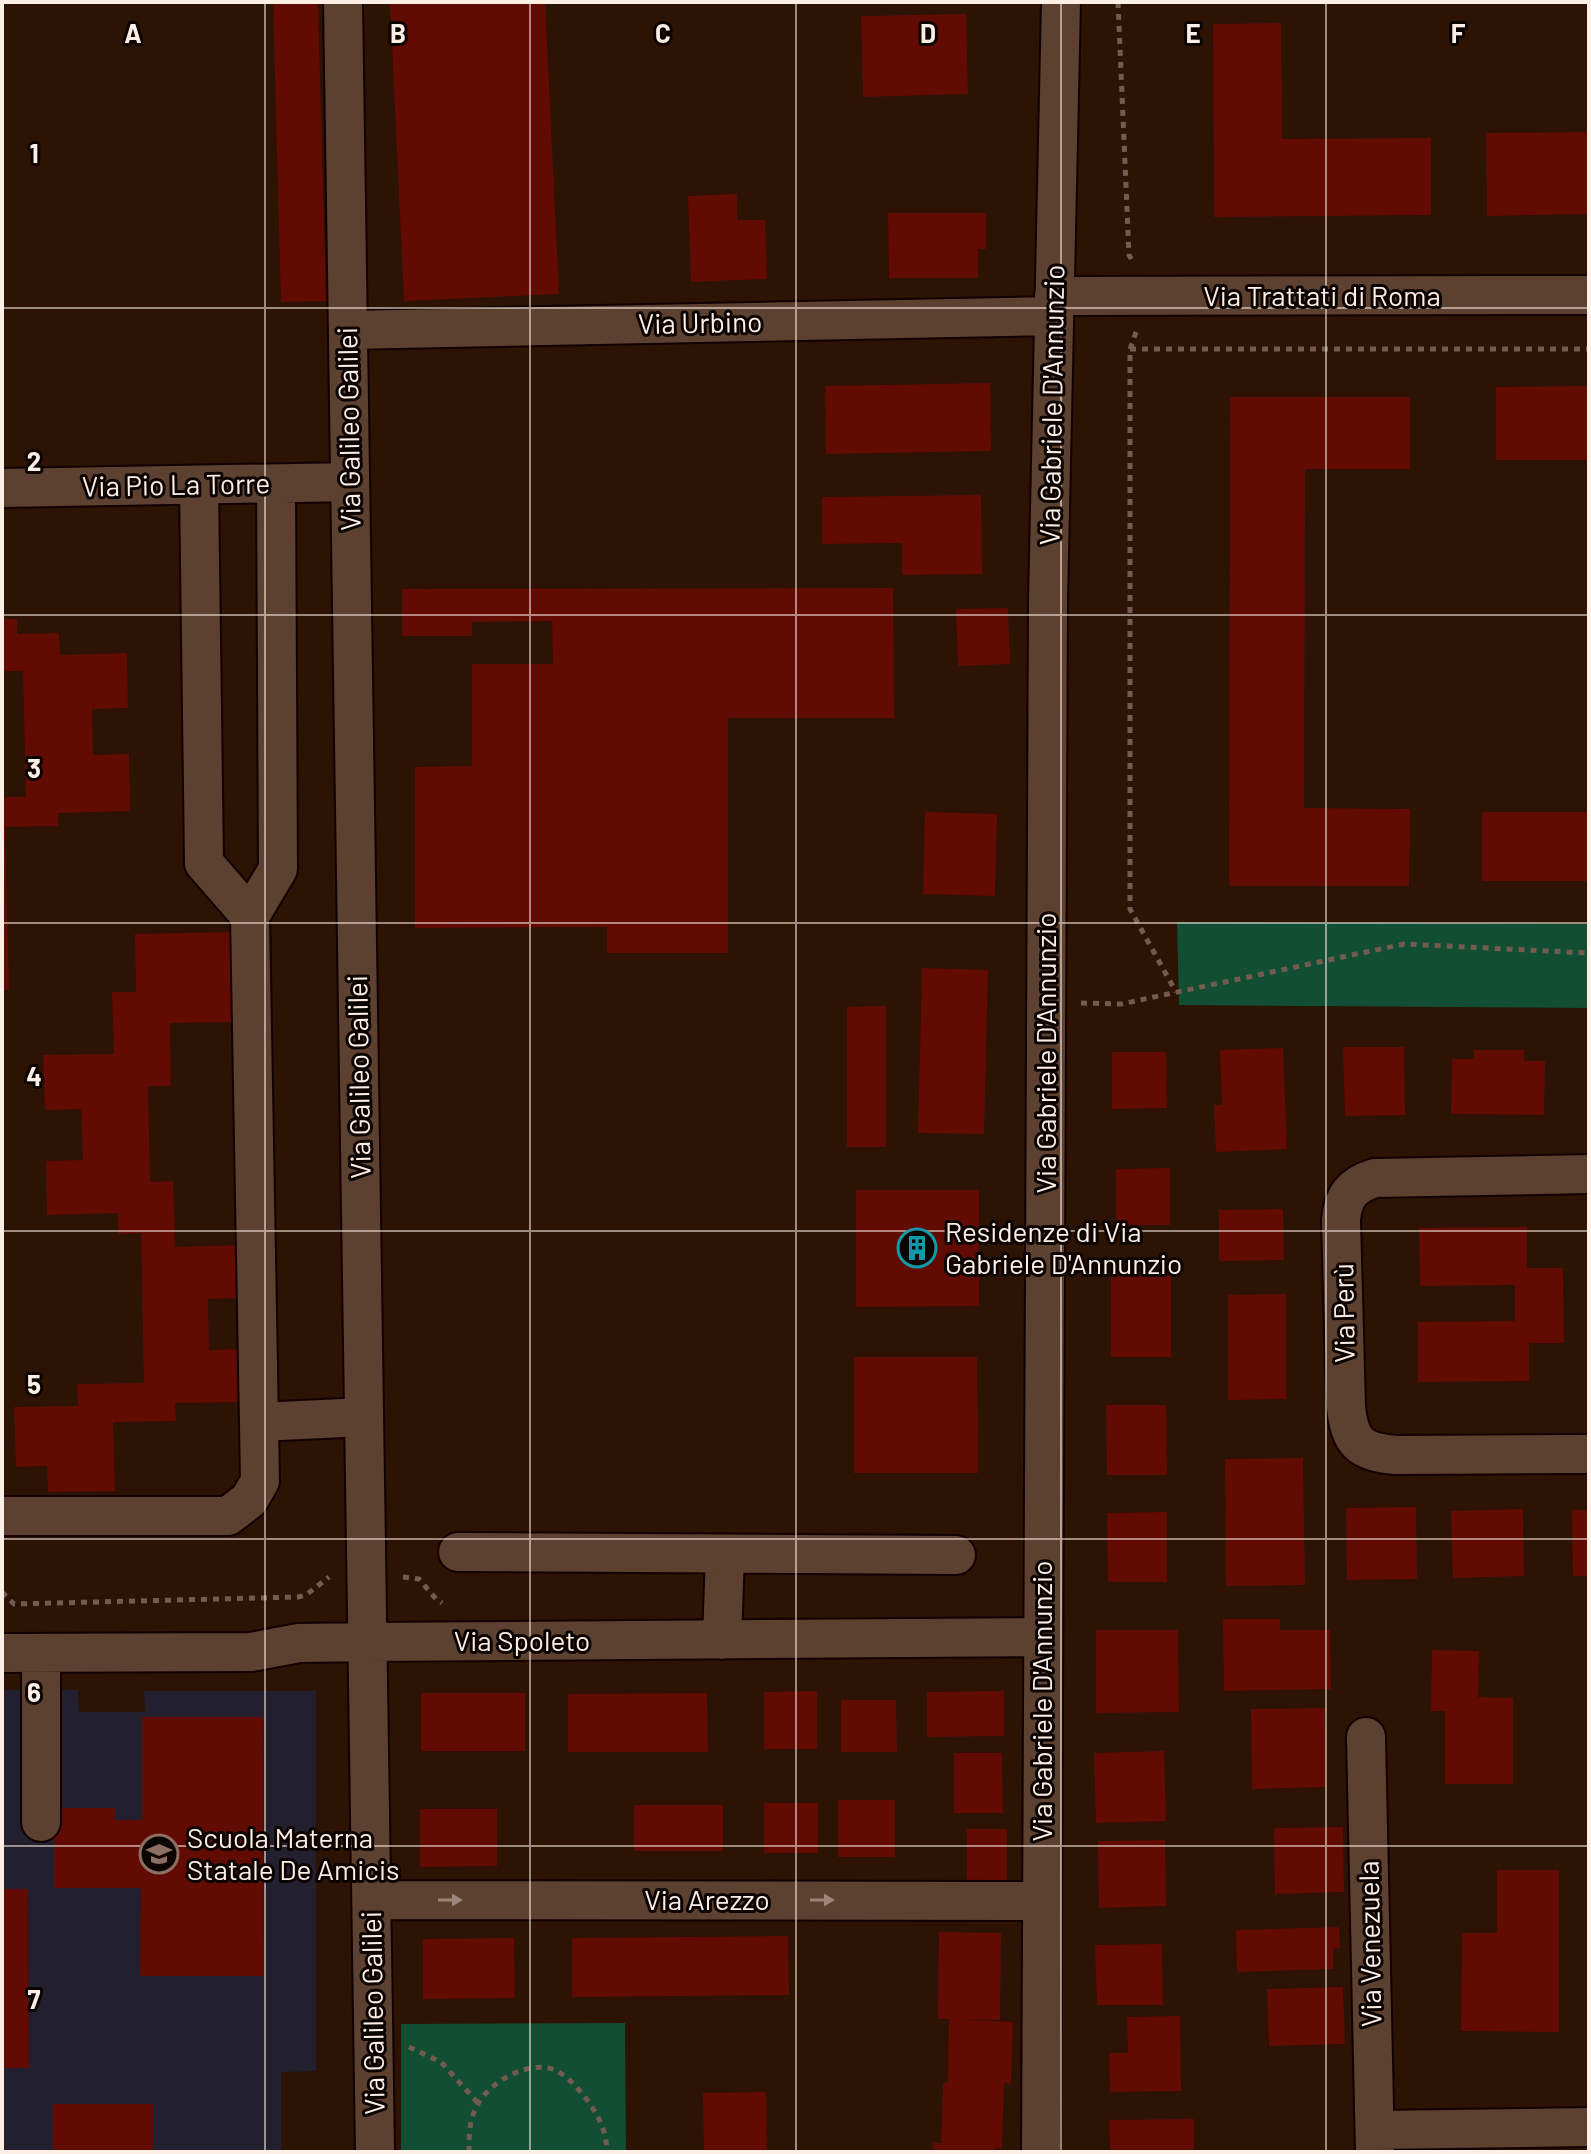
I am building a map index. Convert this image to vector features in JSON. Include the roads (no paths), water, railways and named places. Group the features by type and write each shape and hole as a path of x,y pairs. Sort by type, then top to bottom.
{"street":[{"name":"Via Galileo Galilei","path":"343,2 375,2152"},
{"name":"Via Gabriele D'Annunzio","path":"1041,2152 1048,601 1061,2"},
{"name":"Via Trattati di Roma","path":"1054,306 1146,296 1589,295"},
{"name":"Via Urbino","path":"348,330 1054,306"},
{"name":"Via Pio La Torre","path":"2,488 350,482"},
{"path":"2,1516 228,1516 249,1500 260,1481 250,916 278,869 276,484"},
{"path":"199,485 204,863 250,916"},
{"name":"Via Perù","path":"1589,1174 1375,1178 1351,1189 1345,1199 1341,1220 1346,1407 1349,1430 1357,1443 1375,1453 1396,1455 1589,1454"},
{"path":"259,1422 364,1417"},
{"path":"458,1552 956,1555"},
{"path":"722,1640 725,1554"},
{"name":"Via Spoleto","path":"2,1653 251,1652 299,1643 1042,1637"},
{"path":"41,1653 41,1822"},
{"name":"Via Venezuela","path":"1366,1737 1375,2141"},
{"name":"Via Arezzo","path":"372,1900 1042,1901"},
{"path":"1375,2141 1589,2127"}],"place":[{"name":"Residenze di Via Gabriele D'Annunzio","path":"917,1248"},
{"name":"Scuola Materna Statale De Amicis","path":"159,1854"}]}
